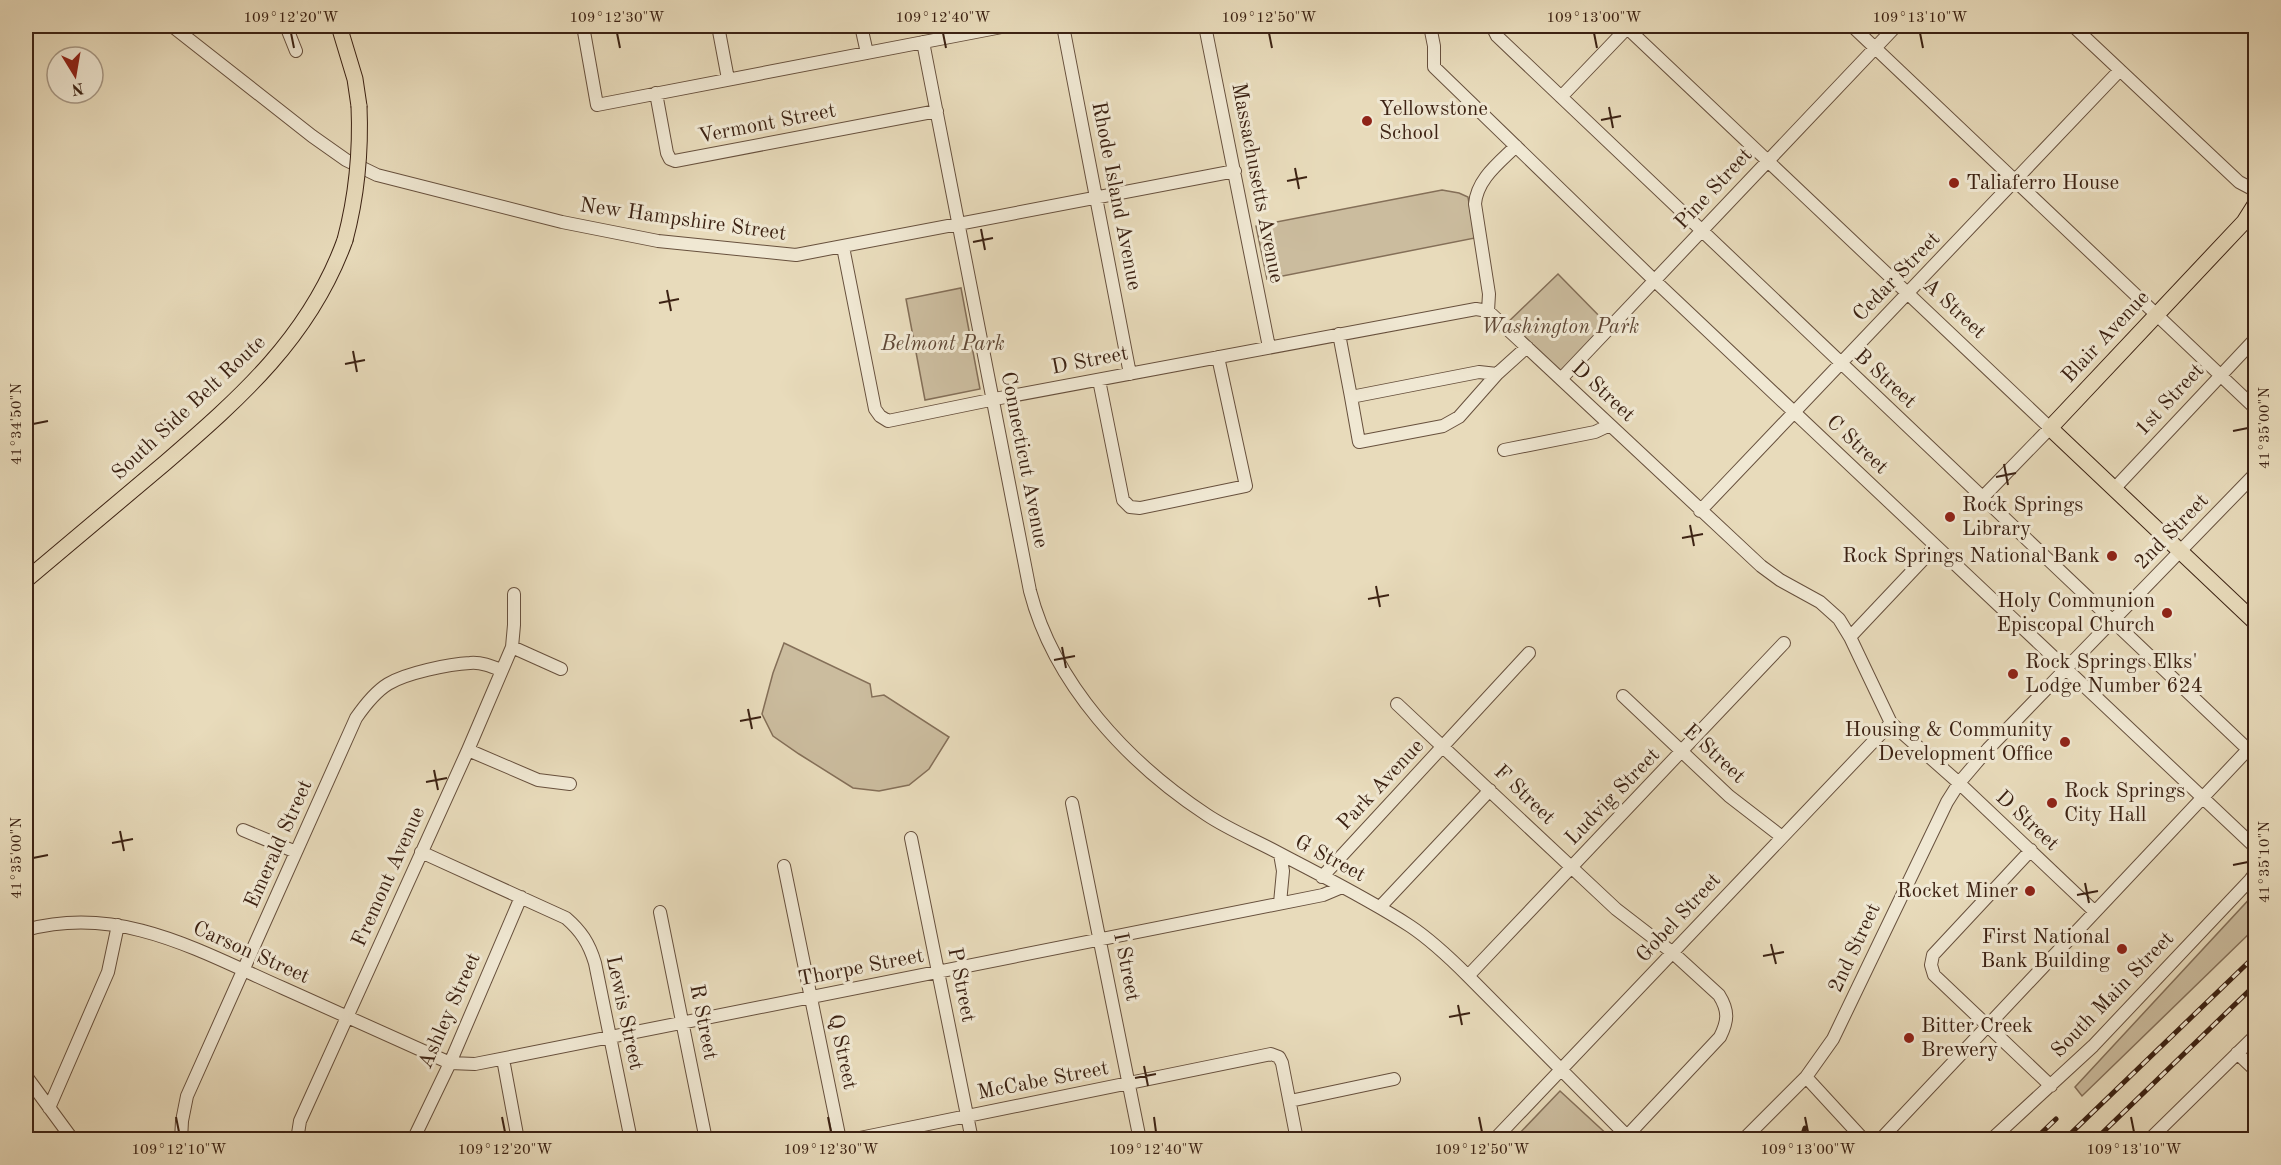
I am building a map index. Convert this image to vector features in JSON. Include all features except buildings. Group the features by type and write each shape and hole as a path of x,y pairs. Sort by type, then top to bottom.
{"main road":[{"name":"South Side Belt Route","path":"26,580 192,439 273,362 297,331 322,291 336,266 345,240 358,178 359,106 355,80 339,26"},
{"name":"Blair Avenue","path":"2050,428 2244,222 2256,203"},
{"name":"A Street","path":"2050,428 2180,552 2253,615"}],"street":[{"name":"New Hampshire Street","path":"172,26 312,136 346,160 377,175 562,222 658,241 796,255 1235,171"},
{"path":"286,26 296,51"},
{"path":"583,26 597,105 1005,26"},
{"path":"718,26 728,79"},
{"path":"861,26 867,52"},
{"name":"Rhode Island Avenue","path":"1063,26 1130,374"},
{"name":"Massachusetts Avenue","path":"1205,26 1269,347"},
{"name":"C Street","path":"1430,26 1434,46 1434,67 2065,671 2256,848"},
{"name":"B Street","path":"1492,26 1497,36 1701,231 2113,621 2253,749"},
{"path":"1561,97 1627,26"},
{"name":"A Street","path":"1627,26 2050,428"},
{"path":"1852,26 2256,409"},
{"name":"Pine Street","path":"1561,379 1896,26"},
{"path":"2073,26 2239,182 2256,190"},
{"name":"Connecticut Avenue","path":"923,42 1033,602"},
{"name":"Cedar Street","path":"1700,511 2120,70"},
{"name":"Vermont Street","path":"656,93 668,153 670,159 675,161 937,111"},
{"path":"1488,311 1489,294 1475,204 1476,193 1479,184 1516,146"},
{"name":"D Street","path":"843,247 875,409 888,421 1339,334 1476,309 1488,311 1761,566 1780,580 1820,602 1839,619 1891,723 1959,783 2094,911"},
{"path":"1339,334 1359,442 1443,426 1459,417 1497,374 1527,347"},
{"name":"1st Street","path":"2114,489 2256,338"},
{"path":"1099,380 1123,500 1130,507 1140,508 1246,486 1218,357"},
{"path":"1351,397 1479,372 1497,374"},
{"path":"1504,450 1595,432 1610,425"},
{"name":"Blair Avenue","path":"1983,497 2050,428"},
{"name":"2nd Street","path":"1743,1140 1806,1077 1833,1039 1931,832 1959,783 1988,749 2256,473"},
{"path":"1850,637 1936,546"},
{"name":"Fremont Avenue","path":"297,1140 300,1121 468,750 512,647 514,594"},
{"name":"G Street","path":"1033,602 1053,652 1077,689 1106,727 1132,754 1169,787 1208,815 1380,907 1426,939 1468,976 1629,1138"},
{"name":"Ludvig Street","path":"1468,976 1784,643"},
{"path":"512,647 561,669"},
{"name":"Park Avenue","path":"1322,877 1529,653"},
{"name":"Emerald Street","path":"181,1140 187,1096 356,718 371,698 388,684 413,674 470,663 488,664 501,670"},
{"name":"E Street","path":"1623,696 1729,796 1782,837"},
{"name":"F Street","path":"1397,704 1616,909 1673,953 1719,995 1728,1014 1720,1037 1629,1138"},
{"name":"Gobel Street","path":"1494,1140 1891,723"},
{"path":"1880,1140 2094,911 2253,749"},
{"path":"468,750 538,780 570,784"},
{"path":"1380,907 1491,790"},
{"name":"I Street","path":"1072,803 1140,1140"},
{"path":"243,830 296,852"},
{"name":"P Street","path":"911,838 972,1140"},
{"path":"2031,850 1933,955 1931,965 1934,975 2051,1086"},
{"name":"Lewis Street","path":"421,852 566,918 580,930 589,945 595,963 631,1140"},
{"path":"1280,854 1283,871 1280,903"},
{"name":"Q Street","path":"784,866 840,1140"},
{"name":"South Main Street","path":"1991,1140 2051,1086 2130,1008 2256,872"},
{"name":"Thorpe Street","path":"450,1063 475,1065 1100,940 1323,894 1342,887"},
{"name":"Ashley Street","path":"413,1140 450,1063 521,897"},
{"name":"R Street","path":"660,912 706,1140"},
{"name":"Carson Street","path":"26,930 68,923 97,922 159,934 450,1063"},
{"path":"49,1107 108,972 118,925"},
{"path":"2149,1140 2256,1035"},
{"path":"2237,1053 2256,1071"},
{"name":"McCabe Street","path":"850,1140 1271,1054 1279,1057 1282,1063 1290,1101"},
{"path":"503,1059 518,1140"},
{"path":"26,1076 73,1140"},
{"path":"1806,1077 1864,1140"},
{"path":"1298,1140 1290,1101 1394,1079"}],"green space":[{"path":"1442,190 1468,197 1475,238 1267,279 1256,226"},
{"name":"Washington Park","path":"1558,274 1610,327 1561,379 1504,326"},
{"name":"Belmont Park","path":"961,288 980,389 925,400 906,299"},
{"path":"784,643 870,684 872,697 884,695 949,737 929,769 909,785 879,791 853,788 773,736 762,714"},
{"path":"2255,893 2255,928 2082,1096 2075,1087"},
{"path":"1560,1091 1612,1139 1514,1139"}],"railway":[{"path":"2064,1140 2256,955"},
{"path":"2095,1140 2256,984"},
{"path":"2034,1140 2056,1119"},
{"path":"1801,1140 1805,1128"}],"place":[{"name":"Yellowstone School","path":"1367,121"},
{"name":"Taliaferro House","path":"1954,183"},
{"name":"Rock Springs Library","path":"1950,517"},
{"name":"Rock Springs National Bank","path":"2112,556"},
{"name":"Holy Communion Episcopal Church","path":"2167,613"},
{"name":"Rock Springs Elks' Lodge Number 624","path":"2013,674"},
{"name":"Housing & Community Development Office","path":"2065,742"},
{"name":"Rock Springs City Hall","path":"2052,803"},
{"name":"Rocket Miner","path":"2030,891"},
{"name":"First National Bank Building","path":"2122,949"},
{"name":"Bitter Creek Brewery","path":"1909,1038"}]}
